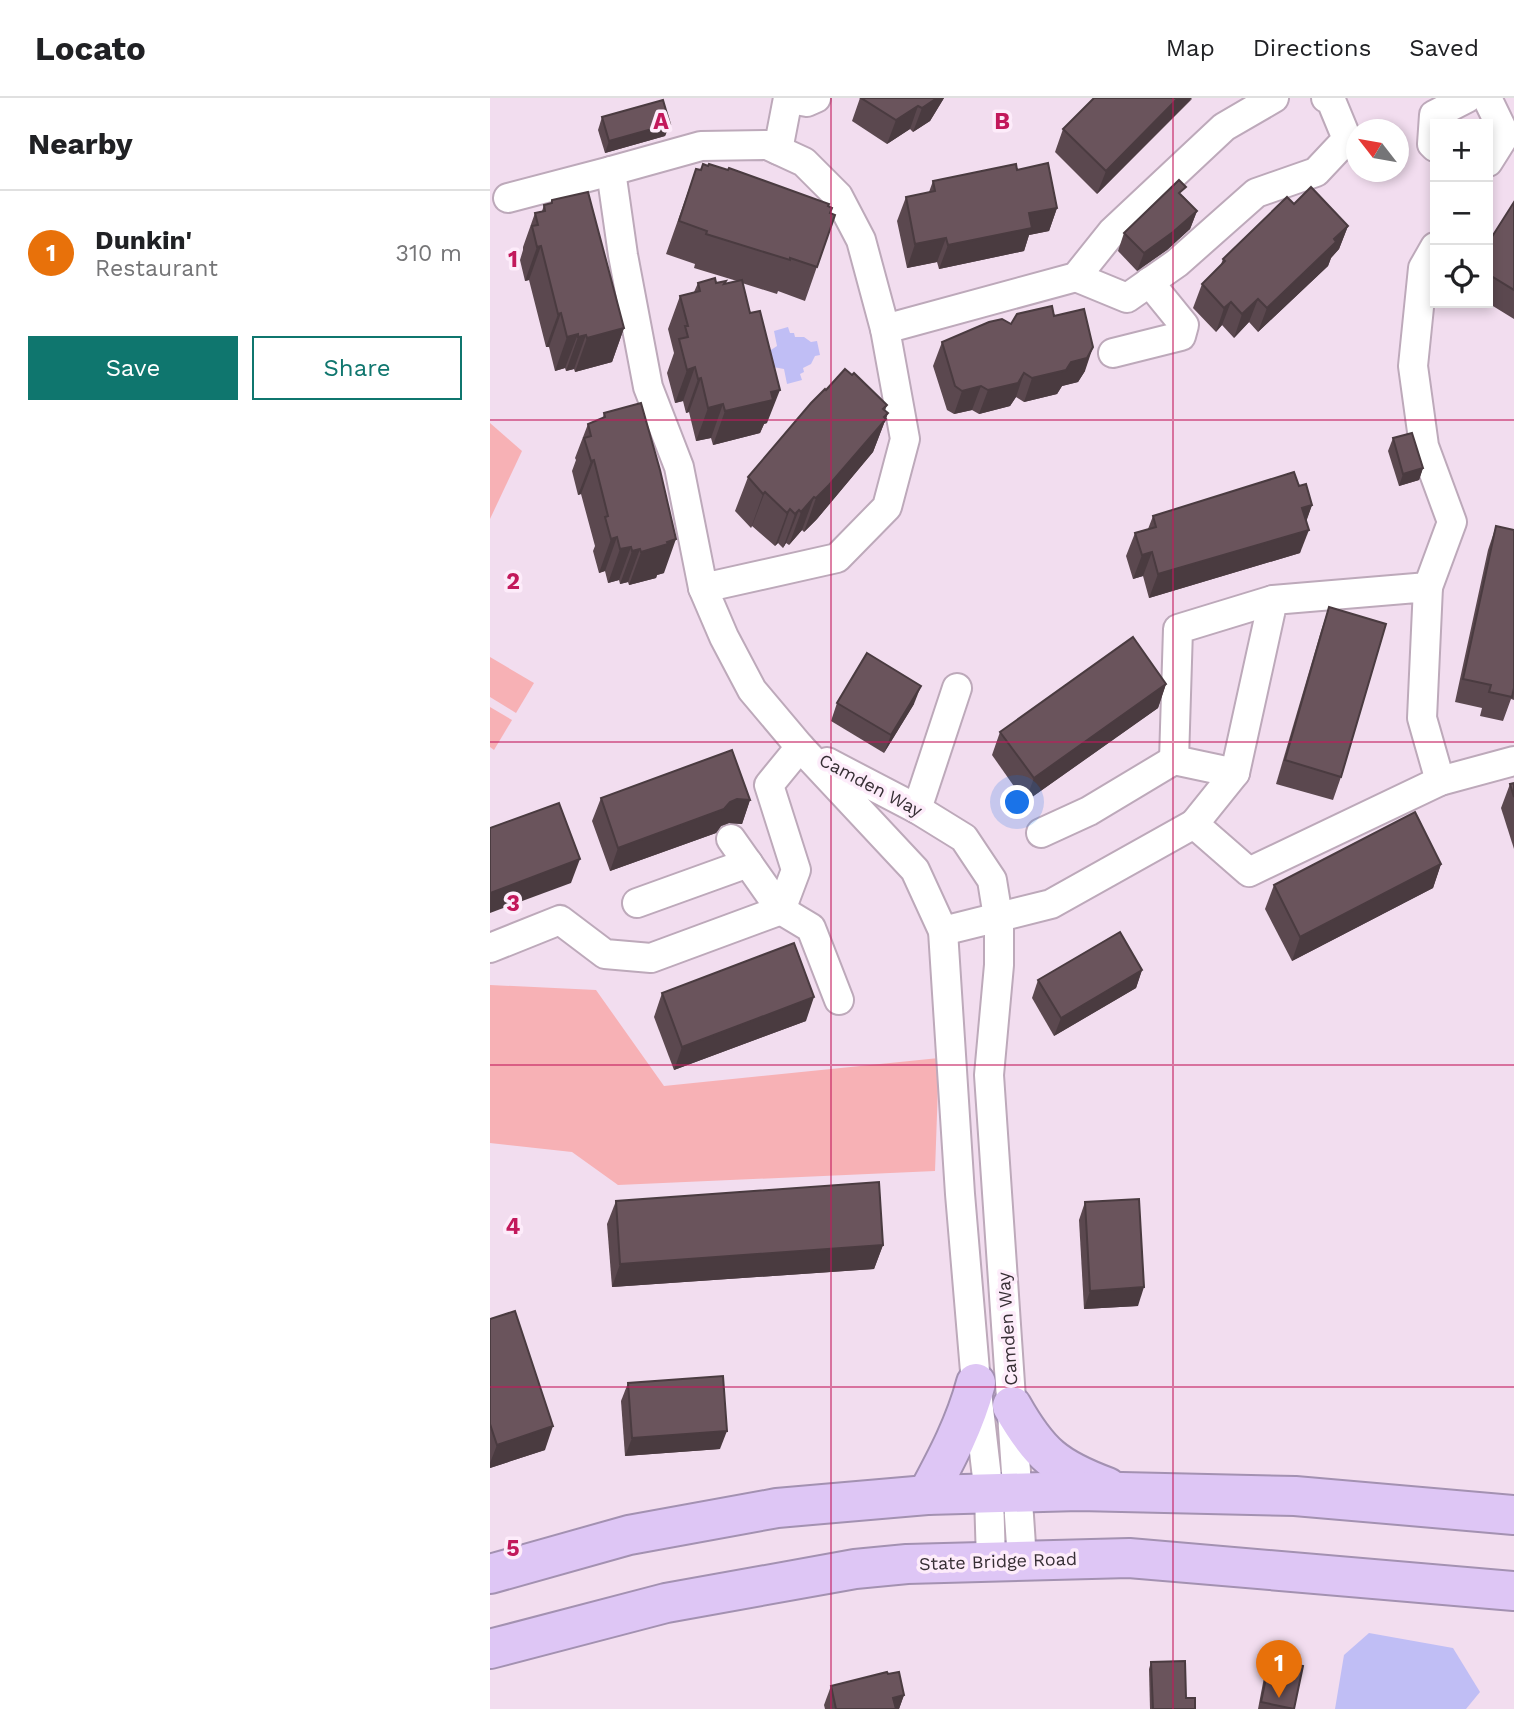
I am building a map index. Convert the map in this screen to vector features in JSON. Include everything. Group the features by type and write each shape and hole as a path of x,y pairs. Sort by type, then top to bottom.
{"highway":[{"path":"927,1495 957,1438 976,1383"},
{"path":"1013,1406 1029,1435 1056,1463 1075,1475 1119,1492"},
{"path":"490,1574 629,1535 777,1508 927,1495 1119,1492 1295,1496 1514,1515"},
{"name":"State Bridge Road","path":"490,1649 666,1603 855,1569 1006,1560 1129,1558 1514,1591"}],"street":[{"path":"778,150 798,98"},
{"path":"885,329 1076,277 1112,233 1224,127 1274,98"},
{"path":"1076,277 1127,298 1177,263 1256,193 1316,172 1347,139 1329,98 1326,98"},
{"path":"1434,119 1434,115 1467,98"},
{"path":"1486,98 1505,135 1493,154"},
{"path":"508,198 701,146 767,145 804,162 838,196 861,240 885,329 905,439 887,507 837,558 703,588"},
{"path":"490,948 560,920 605,954 651,958 781,910 796,870 769,785 800,747 752,690 703,588 679,467 648,387 623,254 611,171"},
{"path":"1430,256 1423,268 1413,366 1424,446 1452,522 1428,587 1422,718 1440,781"},
{"path":"1113,353 1181,337 1184,325 1149,282"},
{"path":"1174,760 1178,629 1273,600 1428,587"},
{"path":"943,931 1051,904 1194,824 1235,773 1273,600"},
{"path":"916,809 957,688"},
{"name":"Camden Way","path":"800,747 964,838 992,880 998,916 999,965 989,1074 1013,1406 1003,1494"},
{"name":"Camden Way","path":"800,747 915,870 943,931 960,1194 976,1383 1003,1494"},
{"path":"1041,833 1089,811 1174,760 1235,773"},
{"path":"1194,824 1249,872 1440,781 1514,761"},
{"path":"731,839 781,910 811,928 839,1000"},
{"path":"637,903 748,863"},
{"path":"1003,1494 1006,1560"}],"shaded area":[{"path":"490,423 522,451 490,519"},
{"path":"490,657 534,683 516,713 490,697"},
{"path":"490,707 512,720 494,750 490,747"},
{"path":"490,985 596,990 664,1086 939,1058 935,1171 618,1185 572,1152 490,1143"}],"water":[{"path":"788,327 795,337 817,341 820,355 815,356 811,364 803,368 804,372 800,374 802,380 787,384 784,369 773,367 768,357 771,350 777,346 774,331"},
{"path":"1369,1633 1453,1648 1480,1692 1466,1709 1335,1709 1344,1655"}],"building":[{"path":"861,98 937,98 896,120"},
{"path":"1094,98 1178,98 1106,171 1063,129"},
{"path":"663,100 670,124 609,141 602,117"},
{"path":"1048,163 1057,208 1029,213 1032,228 948,245 946,238 915,244 906,197 935,191 933,181 1016,164 1017,170"},
{"path":"703,164 728,170 729,168 829,204 832,208 830,213 835,215 817,267 706,234 707,231 679,221 696,169 701,170"},
{"path":"1179,180 1186,187 1179,193 1197,211 1144,253 1124,233"},
{"path":"1311,187 1348,226 1334,239 1336,242 1267,308 1258,299 1242,314 1231,302 1224,308 1202,284 1225,261 1223,259 1287,197 1294,204"},
{"path":"588,192 624,328 587,338 586,335 578,337 578,334 567,337 561,313 558,314 541,246 537,247 532,226 538,225 535,213 545,211 544,205 552,203 552,200"},
{"path":"1514,202 1514,290 1493,277 1493,235"},
{"path":"715,278 716,283 726,281 724,284 742,280 750,313 760,311 780,390 771,392 773,400 725,411 723,404 708,408 701,378 698,379 695,367 687,370 679,339 688,337 685,326 688,326 680,296 700,291 698,283"},
{"path":"1052,306 1054,316 1084,309 1093,347 1087,358 1071,362 1066,370 1032,378 1024,373 1018,383 988,390 981,386 962,391 955,386 942,342 989,322 1002,319 1011,324 1017,314"},
{"path":"845,369 852,375 854,373 887,405 883,409 888,413 884,417 886,419 816,498 801,512 799,510 795,514 790,509 787,513 765,492 763,494 748,477 811,403"},
{"path":"641,403 676,539 641,552 640,549 632,551 631,547 620,549 617,537 611,539 594,460 591,461 584,438 591,436 588,424 605,417 604,413"},
{"path":"1412,433 1423,468 1403,474 1393,438"},
{"path":"1294,472 1299,486 1306,484 1312,505 1302,508 1309,530 1158,574 1152,552 1142,555 1135,533 1156,527 1153,516"},
{"path":"1496,526 1514,530 1512,697 1489,692 1491,685 1463,679"},
{"path":"1329,607 1386,624 1341,777 1285,760"},
{"path":"1133,637 1166,684 1034,778 1000,732"},
{"path":"867,653 921,686 891,735 837,703"},
{"path":"732,750 750,800 737,799 724,809 618,848 601,798"},
{"path":"559,803 580,859 490,893 490,828"},
{"path":"1415,812 1441,864 1300,937 1274,885"},
{"path":"1120,932 1142,970 1061,1018 1038,980"},
{"path":"794,943 814,997 682,1047 662,993"},
{"path":"879,1182 883,1245 620,1264 616,1201"},
{"path":"1139,1199 1144,1287 1090,1291 1085,1202"},
{"path":"515,1311 553,1426 497,1445 490,1424 490,1319"},
{"path":"723,1376 727,1431 632,1438 628,1383"},
{"path":"1270,1659 1303,1666 1294,1709 1261,1702"},
{"path":"1185,1661 1186,1698 1195,1698 1195,1709 1153,1709 1151,1662"},
{"path":"887,1672 899,1672 904,1695 893,1698 896,1709 836,1709 831,1686"}],"place":[{"name":"Dunkin'","path":"1279,1698"}]}
